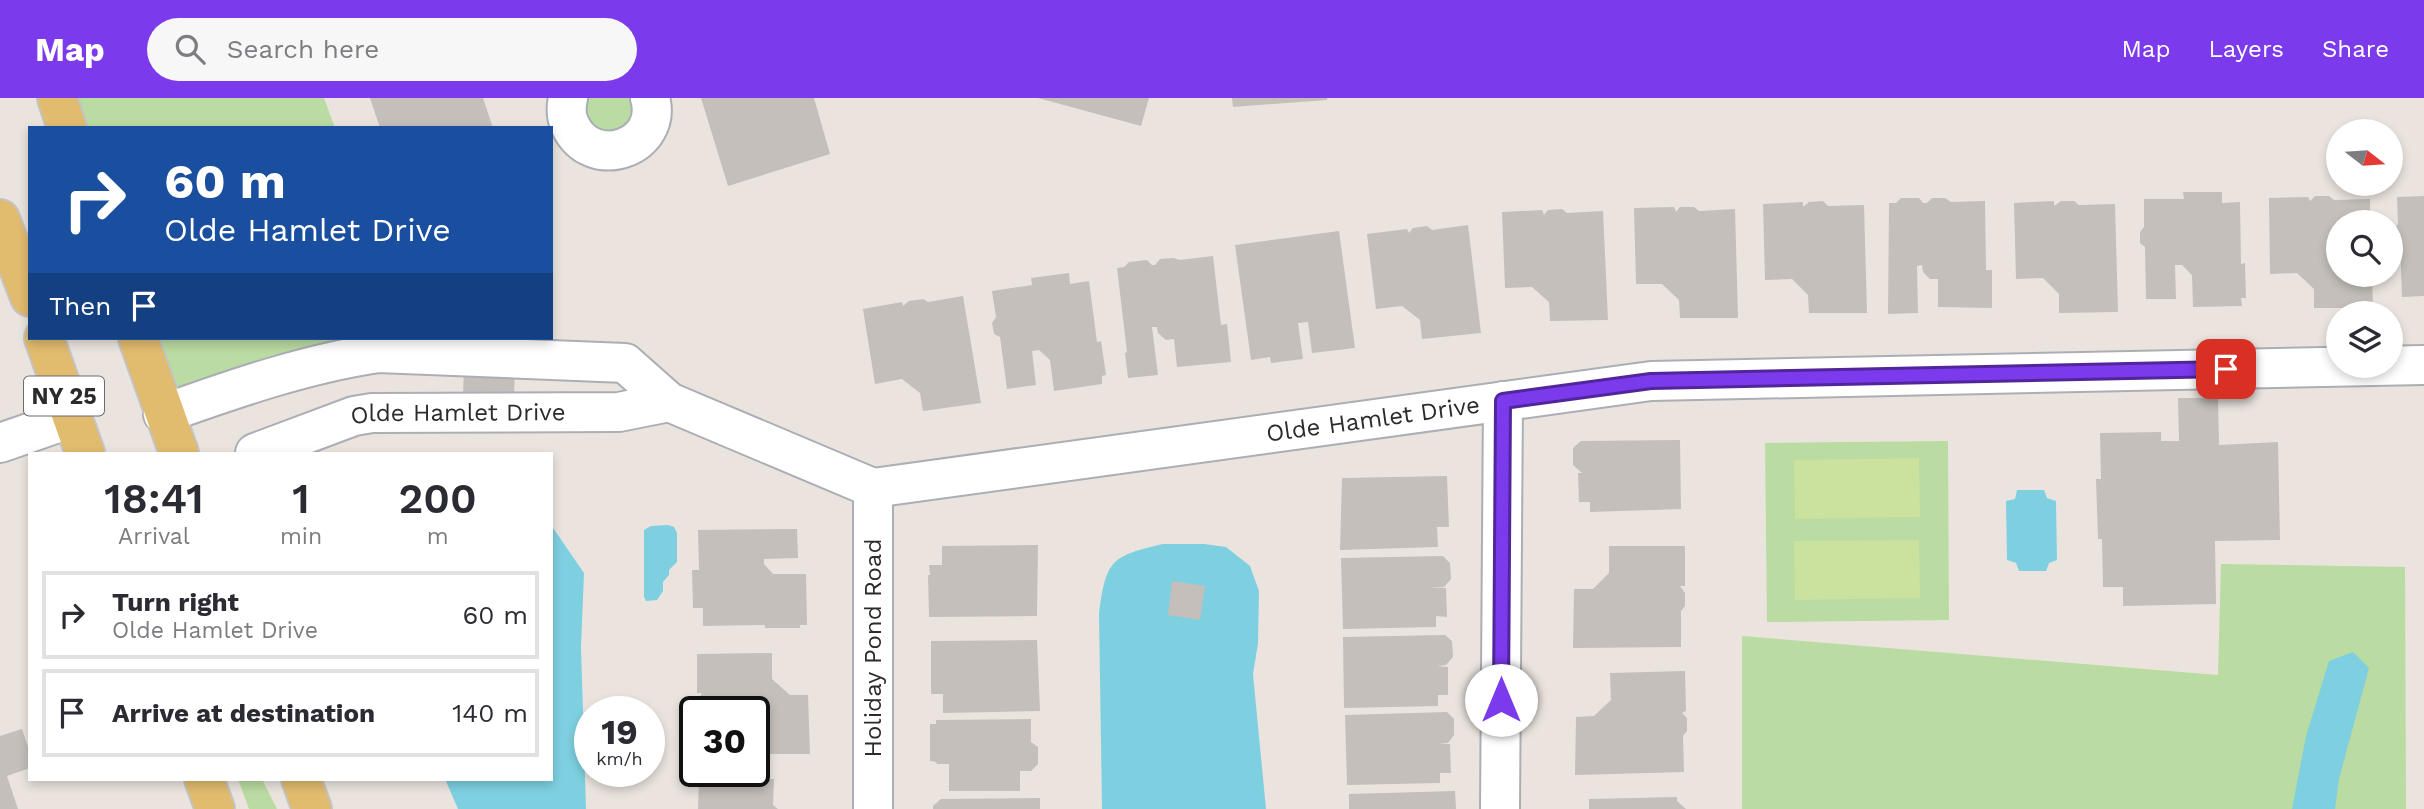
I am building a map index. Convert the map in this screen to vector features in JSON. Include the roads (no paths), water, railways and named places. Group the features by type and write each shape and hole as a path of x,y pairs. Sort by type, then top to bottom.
{"main road":[{"path":"57,98 66,126"},
{"path":"0,219 28,292"},
{"name":"NY 25","path":"45,340 78,436"},
{"path":"139,340 178,452"},
{"path":"205,781 215,809"},
{"path":"302,781 312,809"}],"street":[{"path":"568,98 568,120 574,133 584,144 597,150 613,152 627,148 647,129 651,117 650,98"},
{"path":"163,414 224,392 349,357 377,353 625,363 668,402 873,488"},
{"name":"Olde Hamlet Drive","path":"873,488 1651,381 2424,365"},
{"path":"1500,809 1503,401"},
{"name":"Olde Hamlet Drive","path":"258,452 354,416 372,413 619,412 668,402"},
{"path":"0,443 78,436"},
{"name":"Holiday Pond Road","path":"873,488 873,809"}],"water":[{"path":"2017,490 2044,490 2047,498 2056,501 2057,560 2049,563 2046,571 2019,571 2016,563 2007,560 2006,501 2015,499"},
{"path":"651,526 674,527 677,533 677,562 669,570 669,575 663,582 663,591 657,600 646,601 644,530"},
{"path":"553,528 584,573 581,647 583,696 574,696 574,787 585,787 586,809 458,809 446,781 553,781"},
{"path":"1163,544 1226,547 1250,566 1259,591 1258,643 1253,674 1266,809 1102,809 1099,614 1105,582 1114,563 1122,557"},
{"path":"2353,652 2369,668 2339,779 2335,809 2292,809 2306,736 2329,661"}]}
